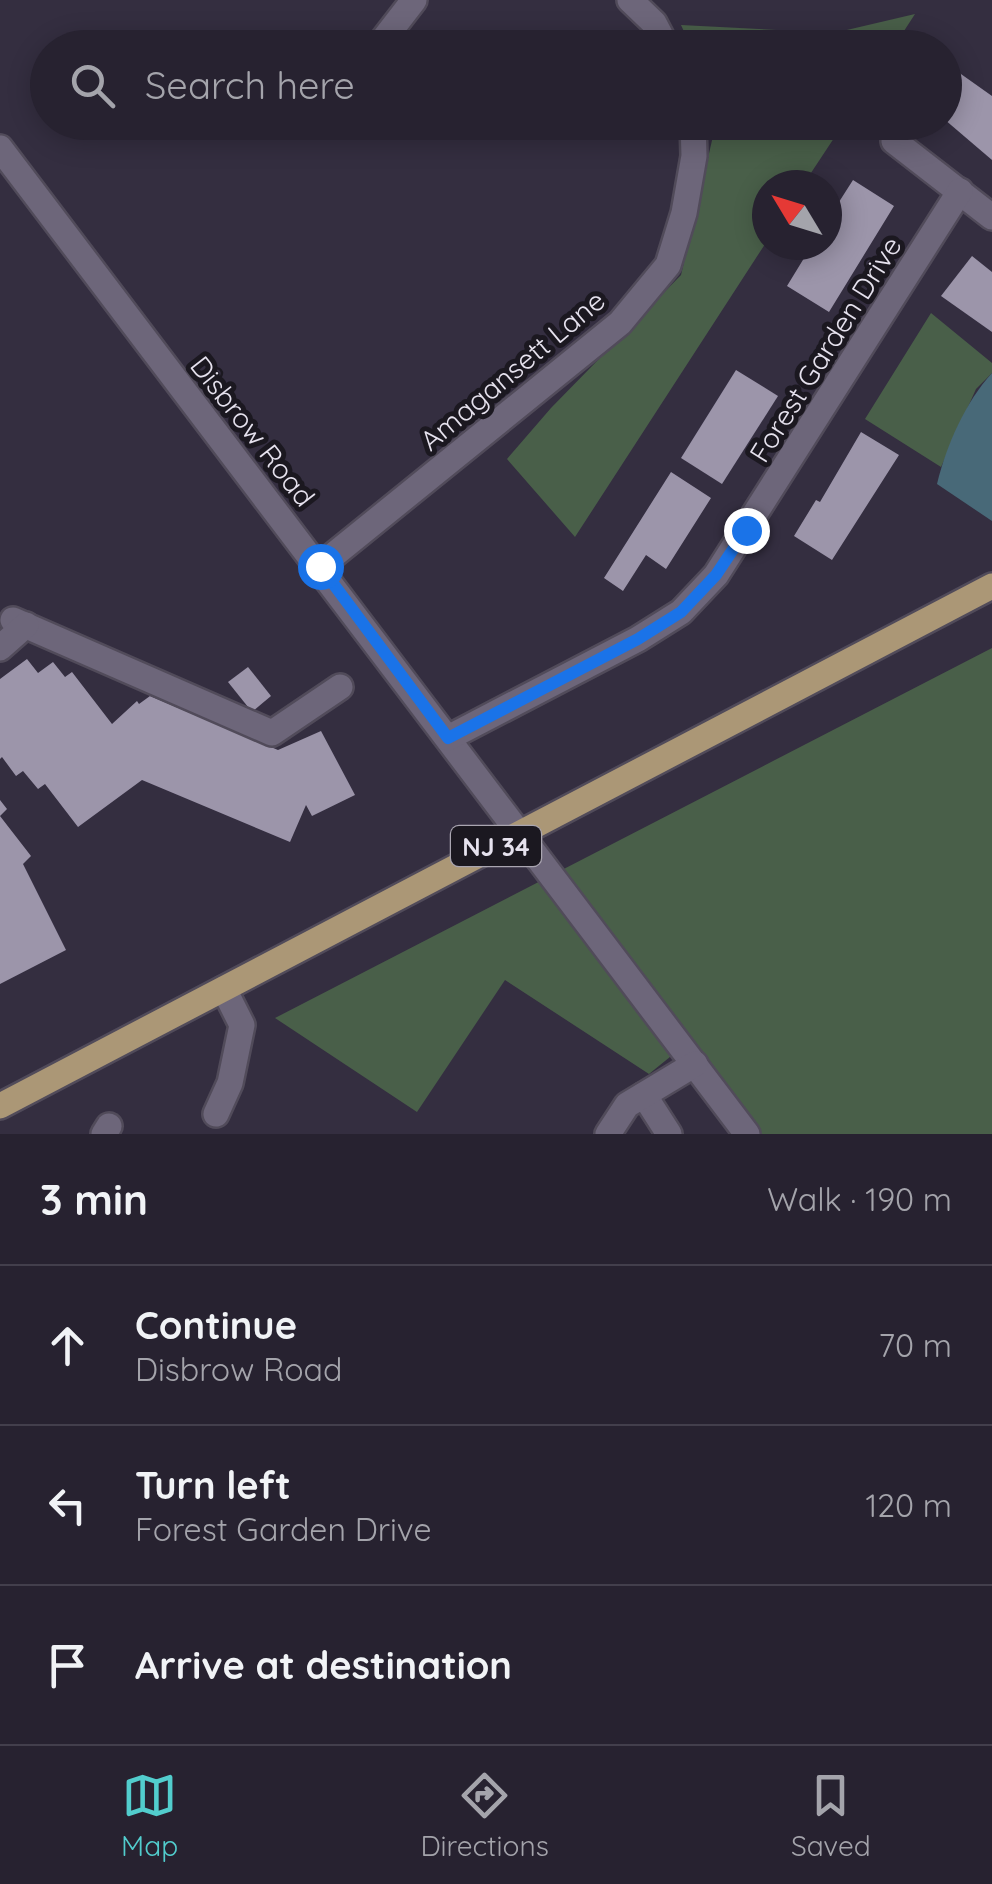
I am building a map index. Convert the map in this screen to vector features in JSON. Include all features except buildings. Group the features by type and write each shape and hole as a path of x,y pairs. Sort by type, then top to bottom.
{"main road":[{"name":"NJ 34","path":"0,1106 992,586"}],"street":[{"path":"390,30 414,0"},
{"path":"630,0 657,30"},
{"name":"Amagansett Lane","path":"320,566 620,324 668,265 684,213 693,140"},
{"path":"894,142 992,217"},
{"name":"Disbrow Road","path":"0,148 748,1134"},
{"name":"Forest Garden Drive","path":"448,738 638,639 681,612 716,575 960,192"},
{"path":"0,648 20,623 272,733 340,687"},
{"path":"216,1114 230,1083 242,1024 224,989"},
{"path":"608,1134 627,1105 695,1064"},
{"path":"644,1095 670,1134"}],"green space":[{"path":"915,14 905,30 847,30"},
{"path":"681,25 777,30 683,30"},
{"path":"712,140 833,140 813,170 752,170 755,260 575,537 507,459 551,408 681,275"},
{"path":"931,313 992,363 992,373 976,389 941,467 865,419"},
{"path":"992,648 992,1134 744,1134 681,1048 649,1074 505,980 417,1112 275,1018"}],"water":[{"path":"992,373 992,521 937,484 958,425"}],"route":[{"path":"320,566 448,738 638,639 681,612 716,575 746,530"}]}
